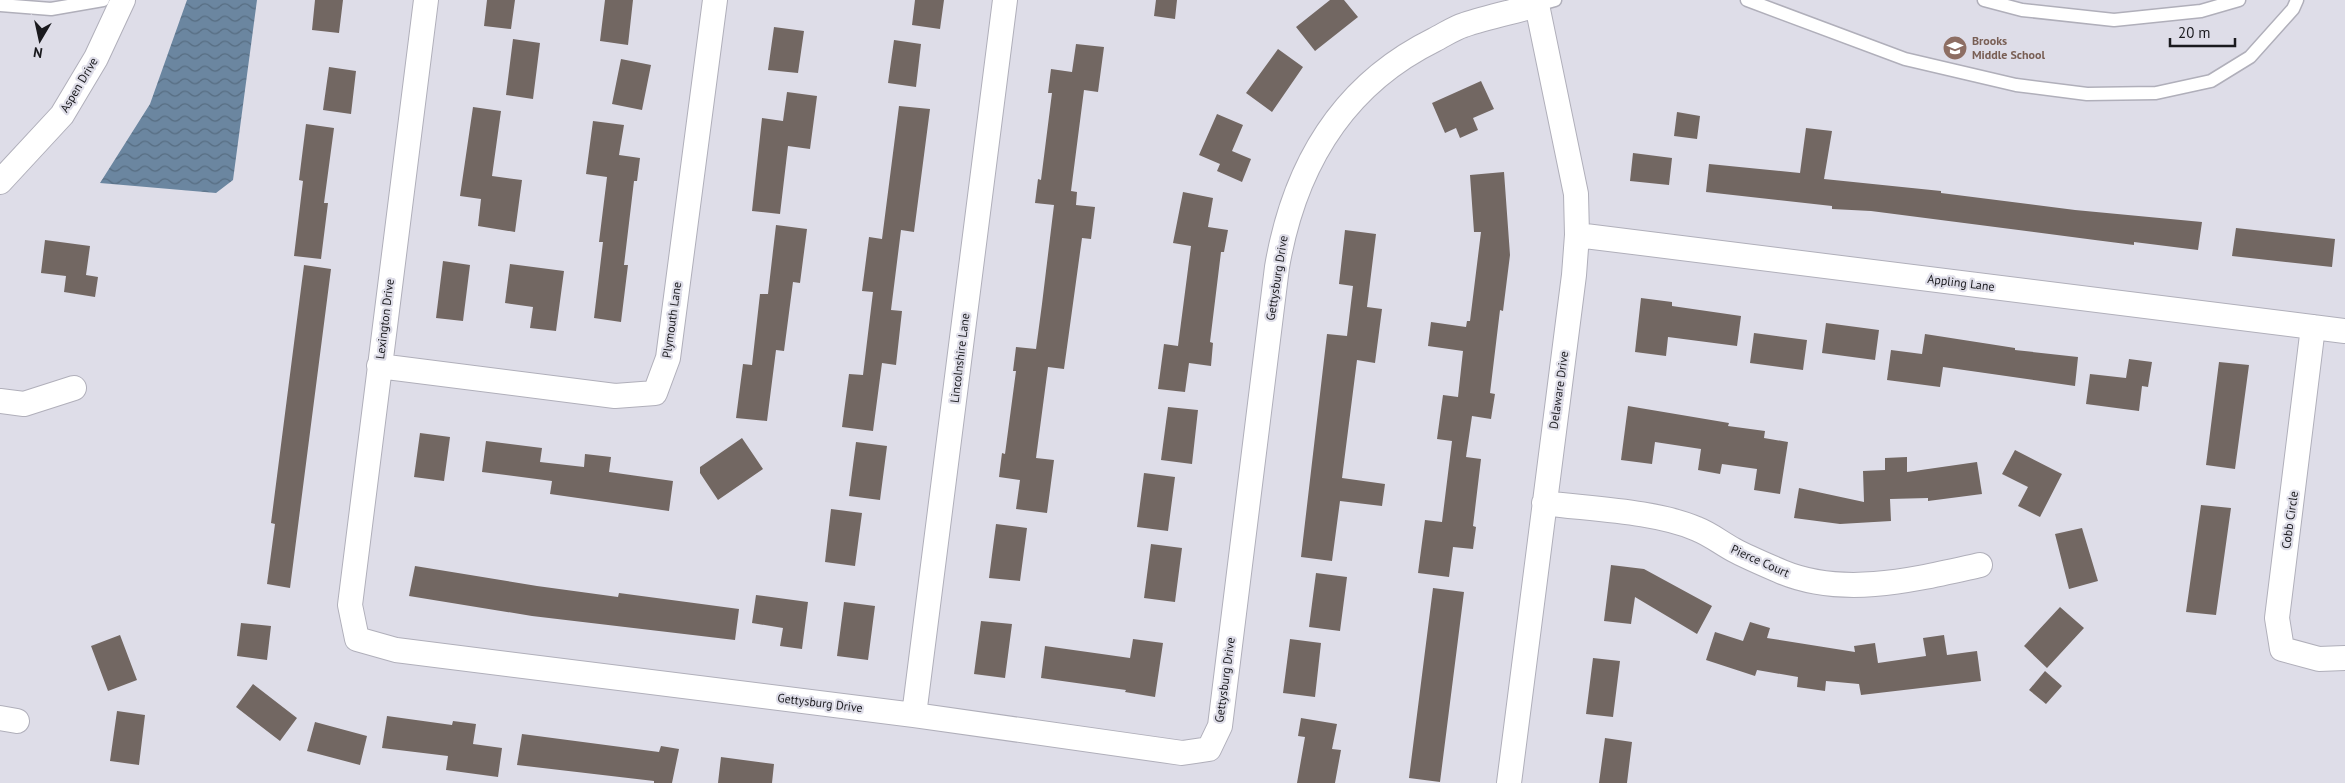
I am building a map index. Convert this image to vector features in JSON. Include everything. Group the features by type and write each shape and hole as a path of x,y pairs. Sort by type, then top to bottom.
{"street":[{"name":"Aspen Drive","path":"0,182 62,115 96,58 123,0"},
{"name":"Lexington Drive","path":"357,639 350,605 426,0"},
{"name":"Plymouth Lane","path":"379,366 615,396 654,393 668,358 715,0"},
{"name":"Lincolnshire Lane","path":"914,715 1005,0"},
{"name":"Gettysburg Drive","path":"357,639 396,650 914,715 1182,753 1209,750 1220,726 1277,267 1291,204 1304,173 1322,139 1341,112 1364,88 1392,64 1421,46 1463,25 1543,2"},
{"name":"Delaware Drive","path":"1509,783 1574,275 1577,235 1576,194 1543,2"},
{"name":"Appling Lane","path":"1577,235 2345,331"},
{"name":"Cobb Circle","path":"2314,327 2277,618 2282,649 2319,659 2345,658"},
{"path":"0,401 24,404 74,388"},
{"name":"Pierce Court","path":"1544,503 1656,518 1697,529 1733,550 1783,572 1831,584 1900,580 1980,565"}],"lane":[{"path":"0,5 51,9 103,0"},
{"path":"1747,0 1905,59 2016,85 2087,94 2107,94 2156,93 2211,81 2250,57 2292,9 2297,0"},
{"path":"1988,1 2022,10 2114,20 2201,11 2239,0"}],"water":[{"path":"187,0 257,0 233,180 216,193 100,183 150,104"}],"building":[{"path":"315,0 343,0 339,33 312,30"},
{"path":"487,0 515,0 511,29 484,26"},
{"path":"605,0 633,0 628,45 600,41"},
{"path":"915,0 944,0 940,29 912,25"},
{"path":"1156,0 1177,0 1175,19 1154,16"},
{"path":"1330,0 1344,0 1358,17 1315,51 1296,27"},
{"path":"774,27 804,31 798,73 768,70"},
{"path":"513,39 540,43 533,99 506,95"},
{"path":"894,40 921,44 916,87 888,83"},
{"path":"1076,44 1104,47 1098,92 1084,90 1071,191 1077,192 1076,205 1095,207 1091,239 1082,238 1064,369 1048,367 1036,458 1054,460 1047,513 1016,509 1020,480 999,477 1002,453 1005,454 1016,371 1013,371 1016,347 1036,349 1042,304 1054,205 1035,203 1038,179 1041,180 1052,93 1048,93 1051,69 1072,72"},
{"path":"1278,49 1303,67 1272,112 1246,93"},
{"path":"621,59 651,65 642,110 612,104"},
{"path":"329,67 356,71 351,114 323,110"},
{"path":"1481,81 1494,109 1473,118 1478,130 1460,138 1456,128 1445,133 1432,103"},
{"path":"787,92 817,96 810,149 788,146 780,214 752,211 762,118 783,121"},
{"path":"899,106 930,109 914,232 901,230 891,310 902,311 896,365 882,363 873,431 842,427 849,374 863,375 873,292 862,291 869,237 882,239"},
{"path":"473,107 501,111 492,176 522,180 515,232 478,226 481,199 460,196"},
{"path":"1677,112 1700,116 1697,139 1674,136"},
{"path":"1217,114 1243,125 1232,151 1251,159 1242,182 1217,171 1220,164 1199,155"},
{"path":"593,121 624,125 619,155 640,158 637,181 634,181 624,265 628,265 621,322 594,318 603,242 599,242 607,177 586,174"},
{"path":"306,124 334,128 324,203 328,203 321,259 294,256 303,181 299,180"},
{"path":"1806,128 1832,131 1824,179 1941,191 1941,193 2075,210 2202,222 2198,250 2134,242 2134,245 1871,211 1832,209 1832,206 1706,192 1709,164 1800,173"},
{"path":"1633,153 1672,158 1669,185 1630,181"},
{"path":"1504,172 1510,255 1503,311 1500,310 1490,393 1495,394 1491,419 1472,416 1466,457 1481,459 1473,526 1476,527 1473,549 1453,547 1449,577 1418,573 1425,520 1442,522 1452,441 1437,439 1443,395 1458,397 1463,351 1428,346 1431,322 1466,327 1467,321 1470,321 1481,232 1474,232 1470,175"},
{"path":"1183,192 1213,198 1208,227 1228,230 1224,252 1221,252 1210,342 1213,343 1211,366 1189,363 1185,392 1158,389 1164,344 1178,346 1191,246 1173,243"},
{"path":"776,225 807,229 800,283 793,282 784,351 776,350 767,421 736,418 743,364 752,365 760,294 768,294"},
{"path":"2236,228 2335,239 2332,267 2232,256"},
{"path":"1345,230 1376,234 1367,307 1382,309 1375,363 1357,360 1342,478 1385,484 1382,506 1340,501 1332,561 1301,557 1327,334 1347,336 1353,286 1339,284"},
{"path":"45,240 90,246 86,275 98,277 95,297 64,292 66,276 41,273"},
{"path":"443,261 470,265 463,321 436,318"},
{"path":"510,264 564,271 556,331 530,328 533,307 505,303"},
{"path":"304,265 331,269 290,588 267,584 275,524 271,523"},
{"path":"1641,298 1672,302 1672,306 1741,316 1737,346 1668,337 1666,356 1635,352"},
{"path":"1826,323 1879,330 1875,360 1822,353"},
{"path":"1754,333 1807,340 1803,370 1750,363"},
{"path":"1925,334 2015,348 2015,350 2078,357 2075,386 1943,367 1940,387 1887,380 1891,350 1922,354"},
{"path":"2129,359 2152,362 2148,387 2142,386 2139,411 2086,404 2090,374 2126,378"},
{"path":"2219,362 2249,365 2235,469 2206,465"},
{"path":"1628,406 1729,423 1728,426 1765,431 1764,438 1788,442 1780,494 1754,490 1757,469 1722,464 1720,474 1698,470 1701,449 1655,442 1652,464 1621,460"},
{"path":"1168,407 1198,410 1192,464 1161,460"},
{"path":"420,433 450,437 444,481 414,477"},
{"path":"742,438 763,469 718,500 700,473 700,467"},
{"path":"486,441 542,448 540,462 584,467 585,454 611,457 609,472 673,481 669,511 550,494 552,481 482,472"},
{"path":"856,442 887,446 880,500 849,496"},
{"path":"2015,450 2062,474 2040,517 2018,506 2028,487 2002,474"},
{"path":"1907,457 1907,472 1977,462 1982,494 1928,501 1928,498 1890,499 1891,521 1840,524 1794,518 1799,488 1864,502 1863,471 1885,470 1885,458"},
{"path":"1144,473 1175,477 1168,531 1137,527"},
{"path":"2201,505 2231,508 2216,615 2186,612"},
{"path":"831,509 862,513 855,566 825,562"},
{"path":"996,524 1027,528 1020,581 989,578"},
{"path":"2082,528 2098,581 2069,589 2055,534"},
{"path":"1151,544 1182,548 1175,602 1144,598"},
{"path":"1611,565 1644,569 1712,606 1697,634 1635,597 1631,624 1604,621"},
{"path":"415,566 618,597 619,593 739,609 735,640 532,616 409,596"},
{"path":"1316,573 1347,577 1340,631 1309,627"},
{"path":"1433,588 1464,592 1440,782 1409,778"},
{"path":"756,595 808,602 802,649 780,646 783,628 752,623"},
{"path":"844,602 875,606 868,660 837,656"},
{"path":"2060,607 2084,628 2047,668 2024,646"},
{"path":"981,621 1012,624 1005,678 974,674"},
{"path":"1750,622 1770,628 1767,638 1855,652 1854,646 1875,643 1878,663 1926,656 1923,638 1944,635 1947,655 1977,651 1981,681 1861,695 1859,684 1826,681 1825,691 1797,687 1798,677 1757,670 1755,676 1706,660 1715,632 1743,641"},
{"path":"241,623 271,626 267,660 237,656"},
{"path":"120,635 137,680 108,691 91,646"},
{"path":"1133,639 1163,643 1155,697 1125,692 1126,690 1041,678 1045,646 1130,658"},
{"path":"1290,639 1321,643 1315,697 1283,693"},
{"path":"1593,658 1620,661 1613,717 1586,714"},
{"path":"2045,671 2062,686 2046,704 2029,690"},
{"path":"253,684 297,718 280,741 236,707"},
{"path":"117,711 145,715 139,765 110,761"},
{"path":"387,716 452,725 453,721 476,724 473,744 502,748 498,777 446,770 448,756 382,748"},
{"path":"1301,718 1337,724 1332,749 1341,750 1335,783 1297,783 1305,737 1298,736"},
{"path":"315,722 367,736 360,765 307,751"},
{"path":"522,734 659,752 661,746 679,749 672,783 654,783 654,781 517,765"},
{"path":"1605,738 1632,742 1627,783 1599,783"},
{"path":"721,757 774,764 772,783 718,783"}],"place":[{"name":"Brooks Middle School","path":"1955,48"}]}
